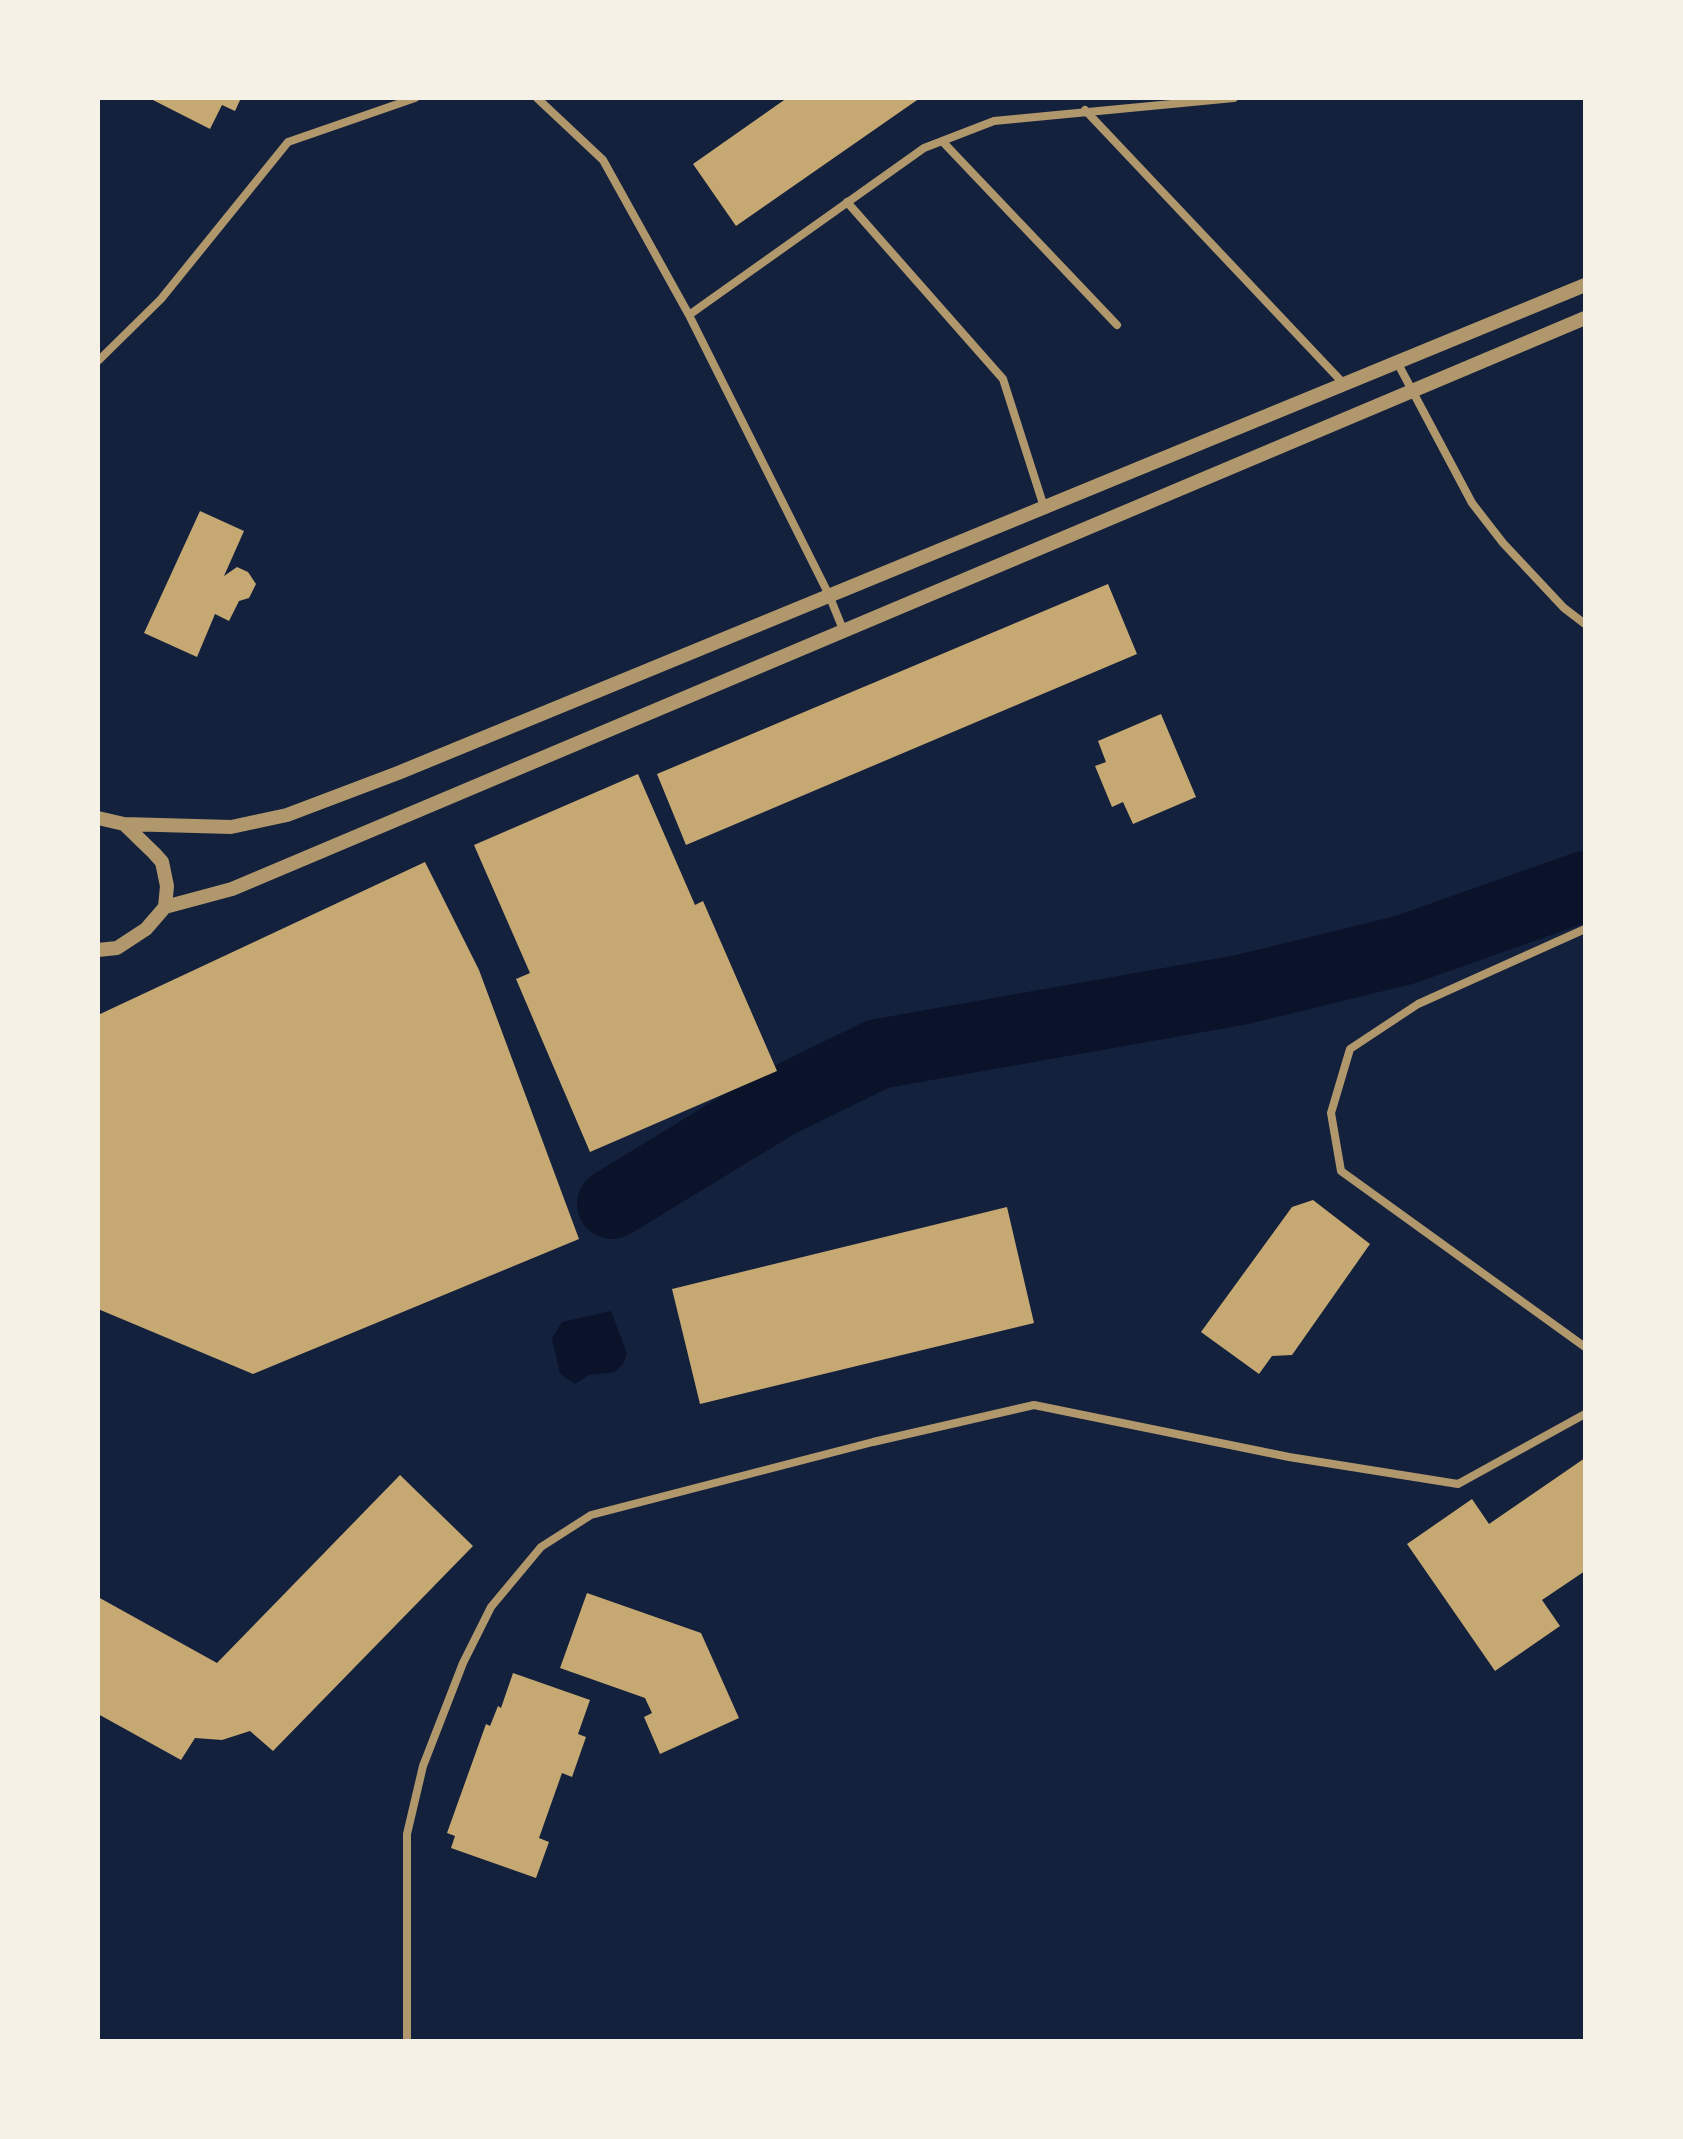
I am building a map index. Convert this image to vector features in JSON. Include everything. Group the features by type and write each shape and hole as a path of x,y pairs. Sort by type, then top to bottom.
{"street":[{"path":"98,361 161,299 288,142 415,98"},
{"path":"537,98 603,160 689,315 829,595 844,632"},
{"path":"689,315 924,148 994,121 1234,98"},
{"path":"1085,110 1344,384"},
{"path":"942,141 1117,325"},
{"path":"847,202 1003,379 1044,507"},
{"path":"98,818 124,824 231,827 287,815 412,767 1585,285"},
{"path":"98,950 117,948 133,940 165,907 232,889 1585,318"},
{"path":"1397,362 1472,503 1503,543 1564,608 1585,624"},
{"path":"124,824 162,862 167,886 165,907"},
{"path":"1585,929 1418,1004 1350,1049 1331,1113 1341,1171 1585,1347"},
{"path":"407,2041 407,1834 423,1766 463,1663 491,1607 541,1547 591,1515 843,1449 1034,1405 1289,1457 1458,1484 1585,1414"}],"water":[{"path":"611,1311 627,1353 624,1363 615,1372 589,1375 575,1384 560,1374 552,1338 562,1322"}],"building":[{"path":"149,98 241,98 235,111 222,105 210,129"},
{"path":"787,98 920,98 736,226 693,164"},
{"path":"200,511 244,531 224,576 237,567 248,572 256,584 249,598 239,601 229,621 215,614 197,657 144,633"},
{"path":"1108,584 1137,654 686,845 657,774"},
{"path":"1161,714 1196,797 1133,824 1123,802 1112,807 1095,766 1106,762 1098,741"},
{"path":"638,774 695,905 703,901 777,1071 590,1152 516,979 530,973 474,845"},
{"path":"425,862 479,970 579,1239 253,1374 98,1309 98,1015"},
{"path":"1313,1200 1370,1244 1292,1355 1272,1356 1259,1374 1201,1332 1292,1207"},
{"path":"1007,1207 1034,1323 700,1404 672,1289"},
{"path":"1585,1458 1585,1571 1542,1600 1560,1626 1495,1671 1407,1544 1472,1499 1489,1524"},
{"path":"400,1475 473,1546 273,1751 250,1731 222,1740 195,1738 181,1760 98,1714 98,1597 217,1663"},
{"path":"587,1593 701,1633 739,1718 660,1754 644,1717 652,1713 645,1698 560,1668"},
{"path":"513,1673 590,1700 578,1734 586,1737 572,1777 562,1773 539,1838 549,1842 536,1878 451,1848 455,1836 447,1833 486,1724 490,1726 498,1706 501,1708"}],"waterway":[{"path":"612,1204 776,1104 878,1054 1240,990 1404,950 1585,886"}]}
